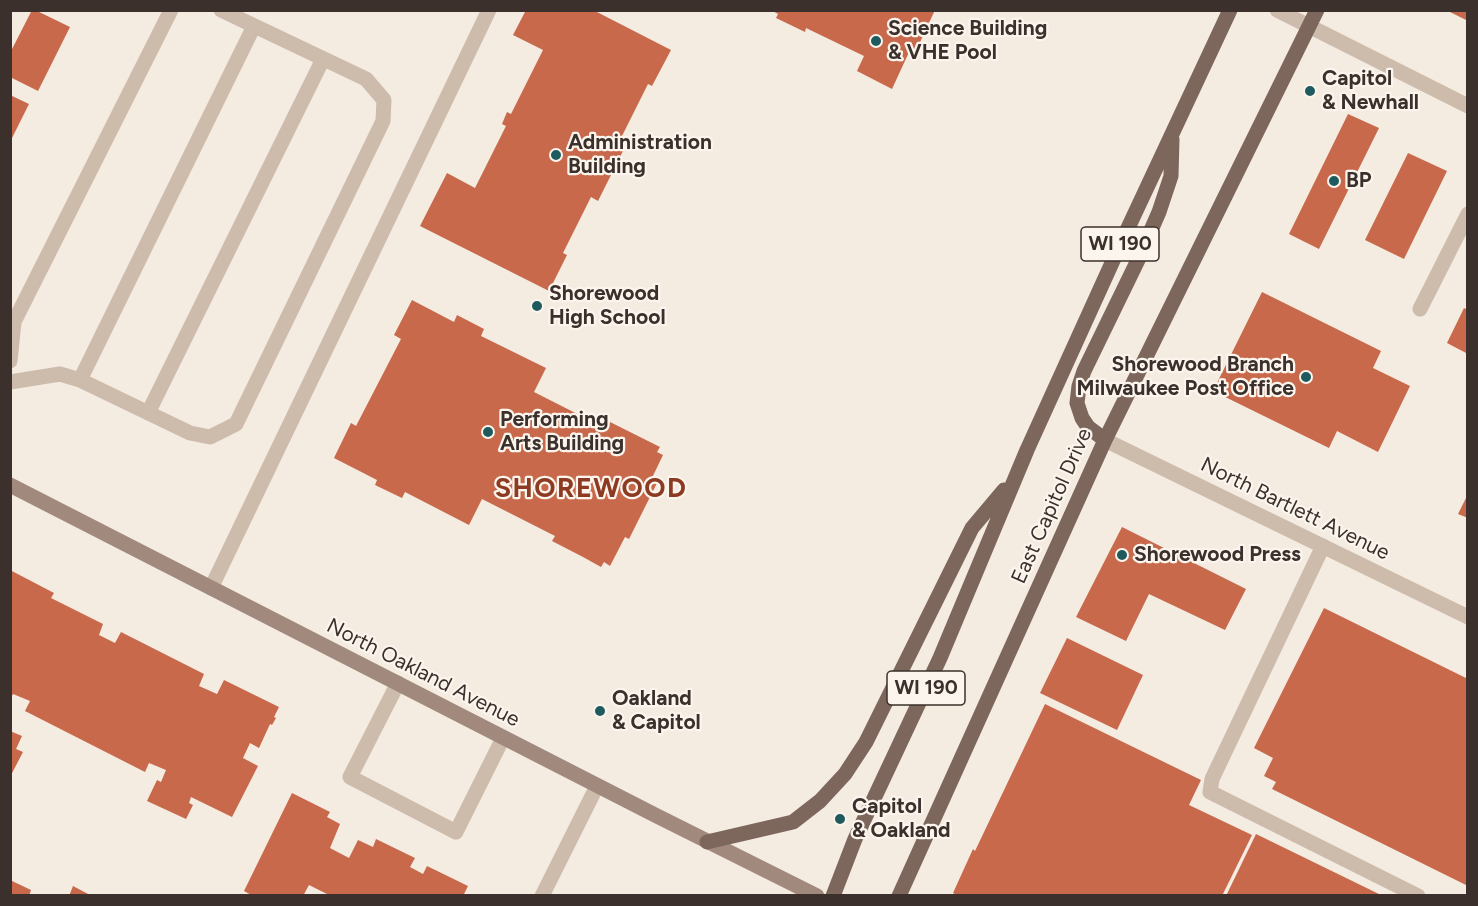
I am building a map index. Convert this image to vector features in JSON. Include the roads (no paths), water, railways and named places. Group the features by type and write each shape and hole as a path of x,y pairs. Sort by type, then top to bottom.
{"main road":[{"name":"East Capitol Drive","path":"832,896 855,839 940,658 1014,479 1230,10"},
{"name":"East Capitol Drive","path":"899,896 1105,440 1317,10"},
{"path":"1105,440 1088,427 1082,418 1077,403 1079,386 1159,212 1171,177 1172,133"},
{"path":"707,842 793,822 820,801 845,774 866,742 972,528 1014,479"},
{"name":"North Oakland Avenue","path":"10,485 597,786 817,896"}],"street":[{"path":"10,361 14,322 171,10"},
{"path":"10,382 60,374 80,380 190,433 210,437 236,424 383,121 384,100 366,79 221,10"},
{"path":"211,588 489,10"},
{"path":"1277,10 1467,106"},
{"path":"80,380 254,26"},
{"path":"148,413 323,59"},
{"path":"1420,309 1467,214"},
{"name":"North Bartlett Avenue","path":"1105,440 1467,616"},
{"path":"1323,546 1212,778 1210,792 1418,896"},
{"path":"398,683 350,777 382,794 456,832 503,738"},
{"path":"542,896 597,786"}],"place":[{"name":"Science Building & VHE Pool","path":"876,41"},
{"name":"Capitol & Newhall","path":"1310,91"},
{"name":"Administration Building","path":"556,155"},
{"name":"BP","path":"1334,181"},
{"name":"Shorewood High School","path":"537,306"},
{"name":"Shorewood Branch Milwaukee Post Office","path":"1306,377"},
{"name":"Performing Arts Building","path":"488,432"},
{"name":"Shorewood Press","path":"1122,555"},
{"name":"Oakland & Capitol","path":"600,711"},
{"name":"Capitol & Oakland","path":"840,819"}],"district":[{"name":"SHOREWOOD","path":"591,489"}]}
